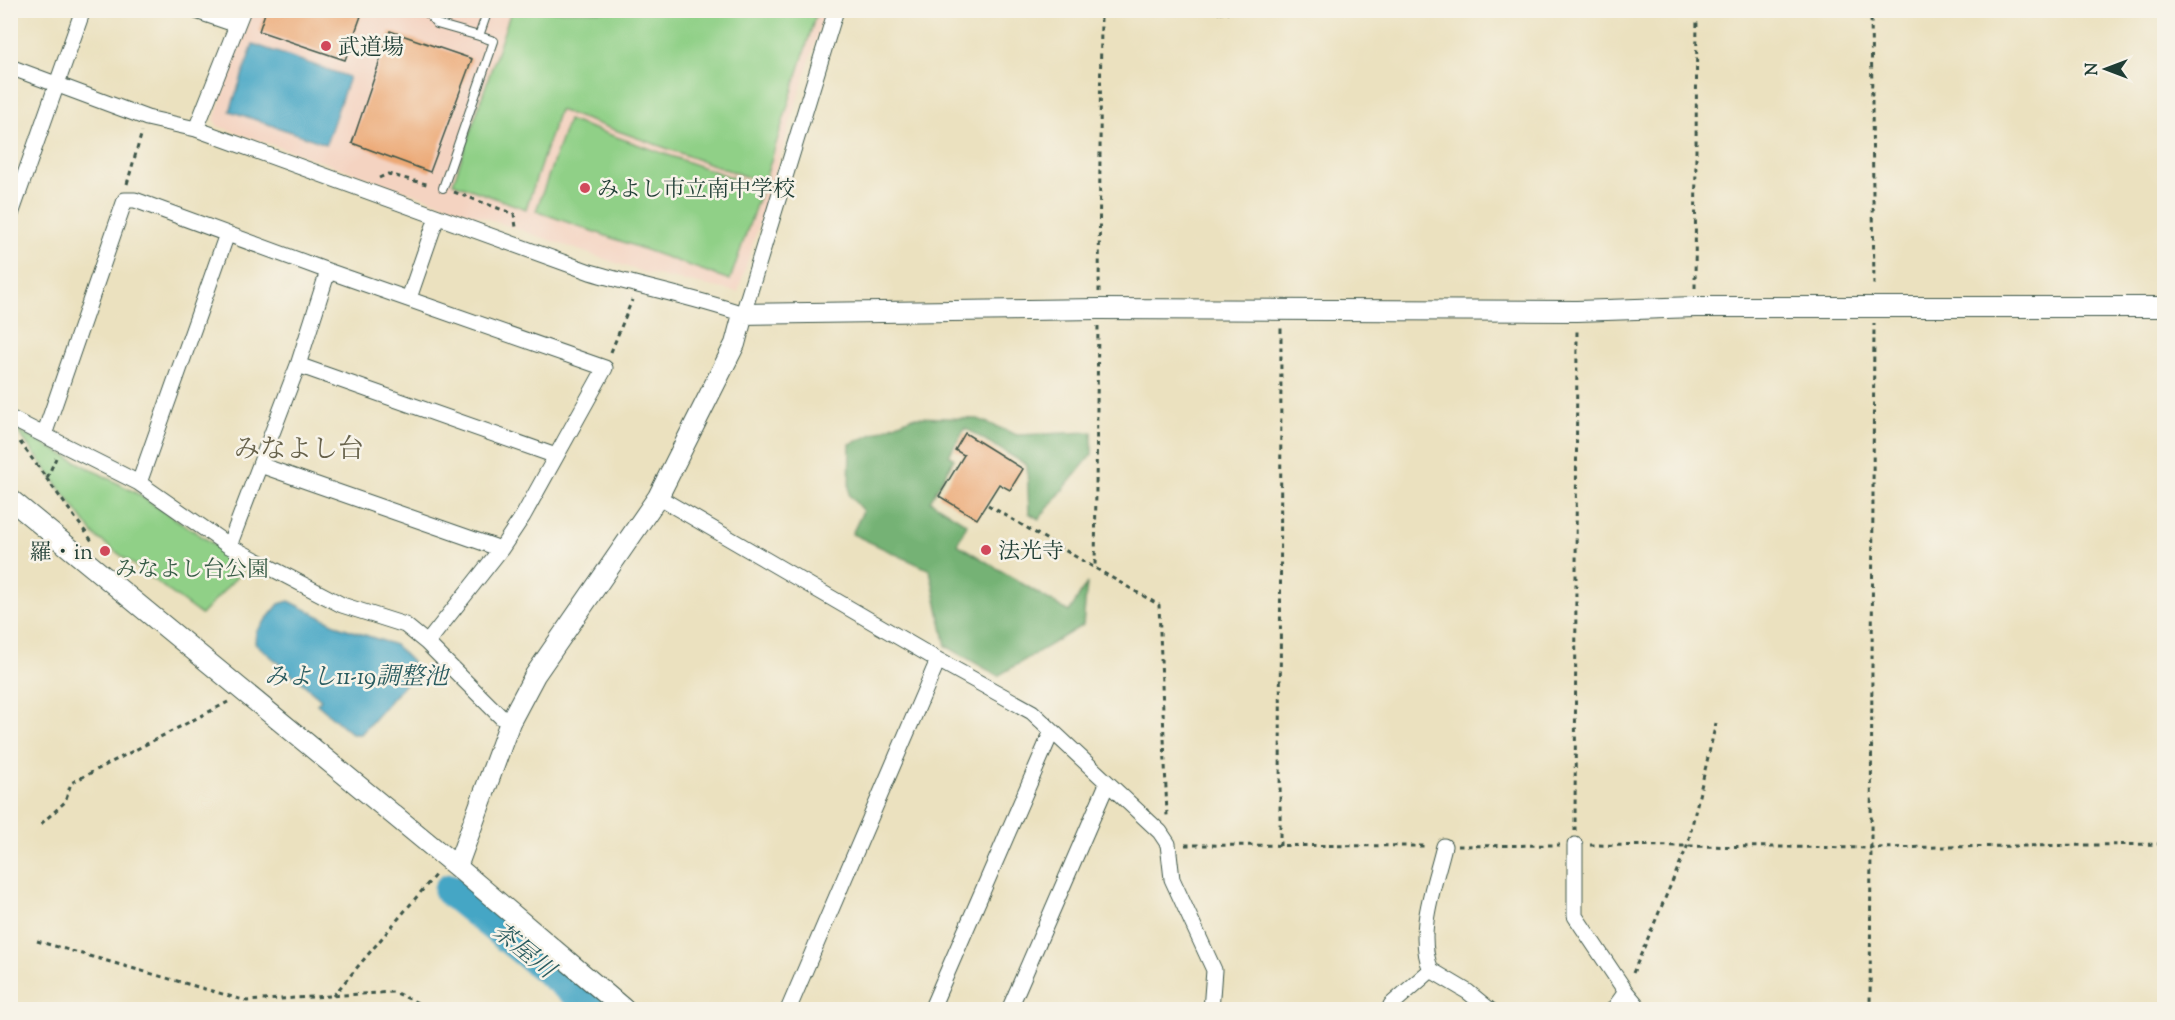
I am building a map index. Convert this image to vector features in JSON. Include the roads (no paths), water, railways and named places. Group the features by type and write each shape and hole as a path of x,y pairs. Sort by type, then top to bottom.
{"street":[{"path":"10,217 83,10"},
{"path":"193,10 237,25"},
{"path":"196,129 243,10"},
{"path":"453,863 510,722 535,675 658,497 735,344 837,10"},
{"path":"10,67 147,118 196,129 590,272 743,314 1098,309 1577,311 1695,307 2164,307"},
{"path":"44,435 125,200 135,200 604,368 524,516 427,643"},
{"path":"408,298 437,217"},
{"path":"139,483 227,234"},
{"path":"229,546 298,365 328,271"},
{"path":"298,365 556,456"},
{"path":"10,418 139,483 229,546 342,606 405,625 427,643 501,717 510,722"},
{"path":"260,465 501,549"},
{"path":"658,497 1032,712 1160,832 1168,844 1172,879 1214,970 1211,1010"},
{"path":"10,499 453,863 625,1010"},
{"path":"788,1010 938,660"},
{"path":"932,1010 1052,731"},
{"path":"1009,1010 1107,784"},
{"path":"1575,845 1575,916 1626,992 1641,1010"},
{"path":"1444,846 1426,922 1425,955 1431,970 1468,992 1490,1010"},
{"path":"1389,1010 1391,1005 1431,970"},
{"path":"1613,1010 1626,992"}],"lane":[{"path":"425,10 437,24 494,41 443,188"},
{"path":"479,36 488,10"}],"water":[{"path":"253,44 349,77 326,144 230,111"},
{"name":"みよし11-19調整池","path":"289,601 341,627 395,645 413,663 415,672 361,734 352,734 317,704 321,699 255,643 256,632 279,604"}],"waterway":[{"name":"茶屋川","path":"450,890 598,1010"}],"place":[{"name":"武道場","path":"326,46"},
{"name":"みよし市立南中学校","path":"585,188"},
{"name":"法光寺","path":"986,550"},
{"name":"羅・in","path":"105,551"}],"district":[{"name":"みなよし台","path":"299,448"}],"park label":[{"name":"みなよし台公園","path":"192,568"}]}
